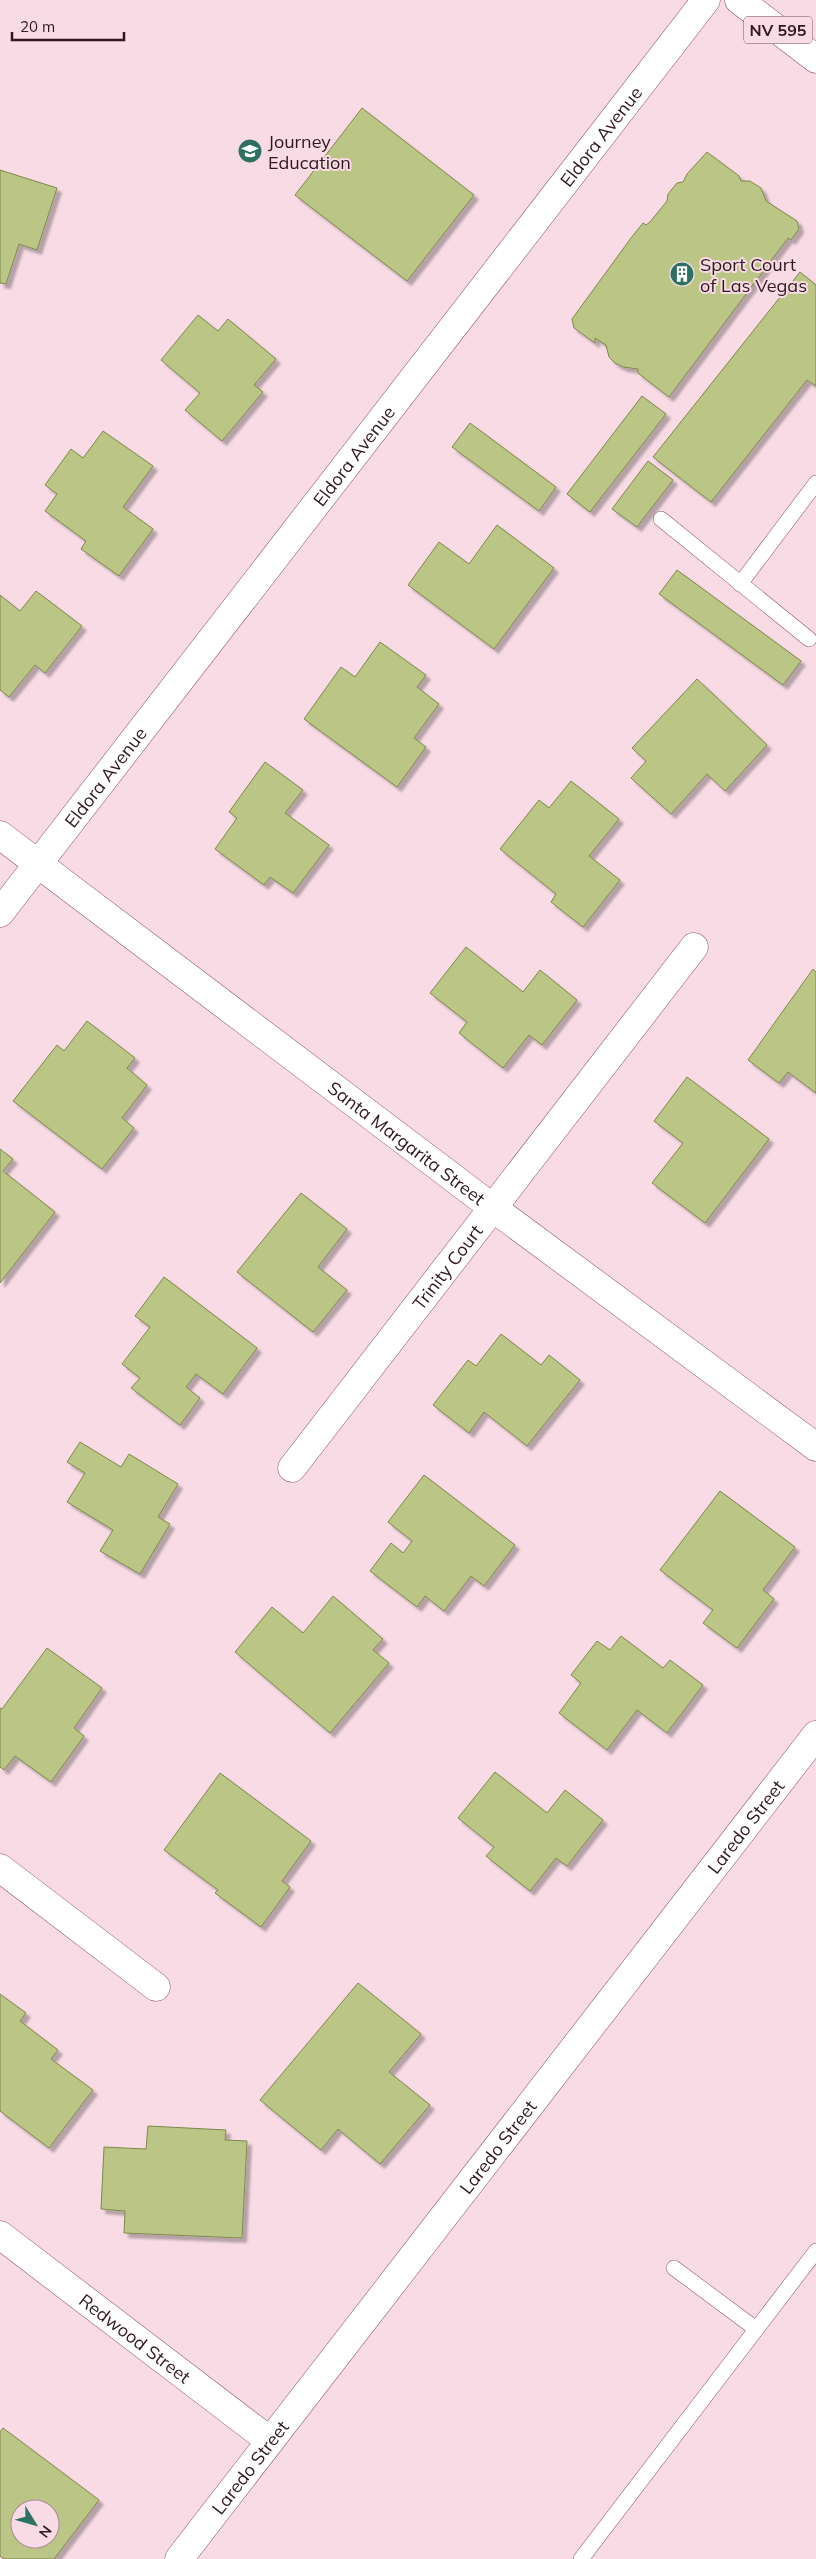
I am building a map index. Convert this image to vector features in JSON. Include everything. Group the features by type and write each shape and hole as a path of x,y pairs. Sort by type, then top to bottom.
{"street":[{"name":"Eldora Avenue","path":"0,913 706,0"},
{"name":"NV 595","path":"739,0 816,59"},
{"name":"Santa Margarita Street","path":"0,835 493,1208 816,1447"},
{"name":"Trinity Court","path":"292,1468 694,947"},
{"name":"Laredo Street","path":"179,2559 816,1735"},
{"path":"0,1868 156,1987"},
{"name":"Redwood Street","path":"0,2235 270,2441"}],"lane":[{"path":"740,584 816,483"},
{"path":"661,519 809,639"},
{"path":"581,2559 816,2251"},
{"path":"674,2268 756,2329"}],"building":[{"path":"362,108 474,195 407,281 295,195"},
{"name":"Sport Court of Las Vegas","path":"707,152 739,176 741,181 750,181 761,188 766,201 797,221 799,229 791,240 788,238 669,397 638,373 638,369 623,367 615,363 609,357 606,345 595,338 595,343 574,328 572,319 643,223 646,225 650,222 667,201 668,194 677,183 683,182 687,174"},
{"path":"0,170 57,188 37,250 19,244 6,284 0,283"},
{"path":"800,272 816,285 816,386 807,380 711,502 653,457"},
{"path":"198,315 218,331 228,319 276,359 254,385 263,392 222,441 185,410 200,393 161,360"},
{"path":"642,396 666,414 590,512 567,494"},
{"path":"470,423 556,487 539,511 452,447"},
{"path":"103,431 153,466 123,507 153,529 119,576 81,549 86,541 45,511 57,494 45,485 71,449 83,458"},
{"path":"648,461 673,480 637,527 612,509"},
{"path":"497,525 554,568 494,649 408,585 439,542 469,564"},
{"path":"677,570 801,661 783,685 659,594"},
{"path":"36,591 82,626 45,673 35,665 9,697 0,690 0,595 20,611"},
{"path":"380,642 426,675 417,687 439,704 414,738 426,747 397,787 304,719 341,667 355,677"},
{"path":"697,679 767,745 725,791 707,774 671,814 631,778 646,761 632,748"},
{"path":"265,762 303,790 285,813 329,845 293,893 270,877 264,885 215,849 237,818 229,812"},
{"path":"571,781 619,819 589,856 620,880 583,927 551,902 556,894 500,849 539,800 549,808"},
{"path":"466,947 523,992 540,970 577,1000 542,1045 529,1035 503,1068 459,1033 467,1022 430,993"},
{"path":"813,969 816,972 816,1093 788,1072 779,1083 748,1060"},
{"path":"87,1021 135,1058 127,1068 147,1085 122,1118 134,1128 102,1169 13,1101 57,1045 64,1051"},
{"path":"687,1077 769,1139 705,1223 652,1183 683,1143 654,1121"},
{"path":"0,1149 13,1159 3,1171 55,1212 0,1283"},
{"path":"301,1193 347,1229 318,1267 347,1290 313,1332 237,1272"},
{"path":"164,1277 257,1348 223,1394 196,1374 186,1387 200,1398 180,1425 131,1388 140,1378 122,1364 150,1327 135,1316"},
{"path":"501,1334 541,1365 549,1355 580,1380 527,1446 484,1412 469,1433 433,1405 468,1360 476,1366"},
{"path":"80,1442 121,1467 129,1454 178,1484 158,1517 170,1524 140,1574 100,1551 113,1530 67,1502 85,1473 67,1462"},
{"path":"424,1475 515,1545 484,1586 471,1576 444,1611 425,1596 417,1607 370,1571 391,1543 403,1553 412,1541 388,1522"},
{"path":"720,1491 795,1547 763,1590 774,1599 737,1648 703,1623 713,1610 660,1570"},
{"path":"333,1596 383,1639 373,1650 389,1663 330,1733 235,1652 272,1607 303,1633"},
{"path":"621,1636 663,1668 670,1660 703,1685 667,1733 637,1710 607,1750 559,1713 581,1683 571,1675 597,1641 610,1650"},
{"path":"47,1648 102,1688 74,1728 84,1736 51,1782 15,1756 4,1770 0,1767 0,1708 2,1709"},
{"path":"495,1772 547,1813 565,1790 603,1820 567,1866 556,1858 530,1891 486,1856 494,1847 458,1818"},
{"path":"220,1773 311,1841 282,1881 290,1887 261,1927 215,1893 218,1890 164,1850"},
{"path":"358,1983 421,2034 389,2072 430,2105 380,2164 338,2129 321,2150 260,2100"},
{"path":"0,1994 26,2013 20,2021 58,2050 51,2059 93,2090 49,2148 0,2111"},
{"path":"148,2126 226,2130 225,2140 247,2141 242,2238 124,2233 125,2211 101,2209 104,2147 146,2149"},
{"path":"3,2428 99,2500 54,2559 4,2559 0,2556 0,2432"}],"place":[{"name":"Journey Education","path":"250,151"},
{"name":"Sport Court of Las Vegas","path":"682,274"}]}
